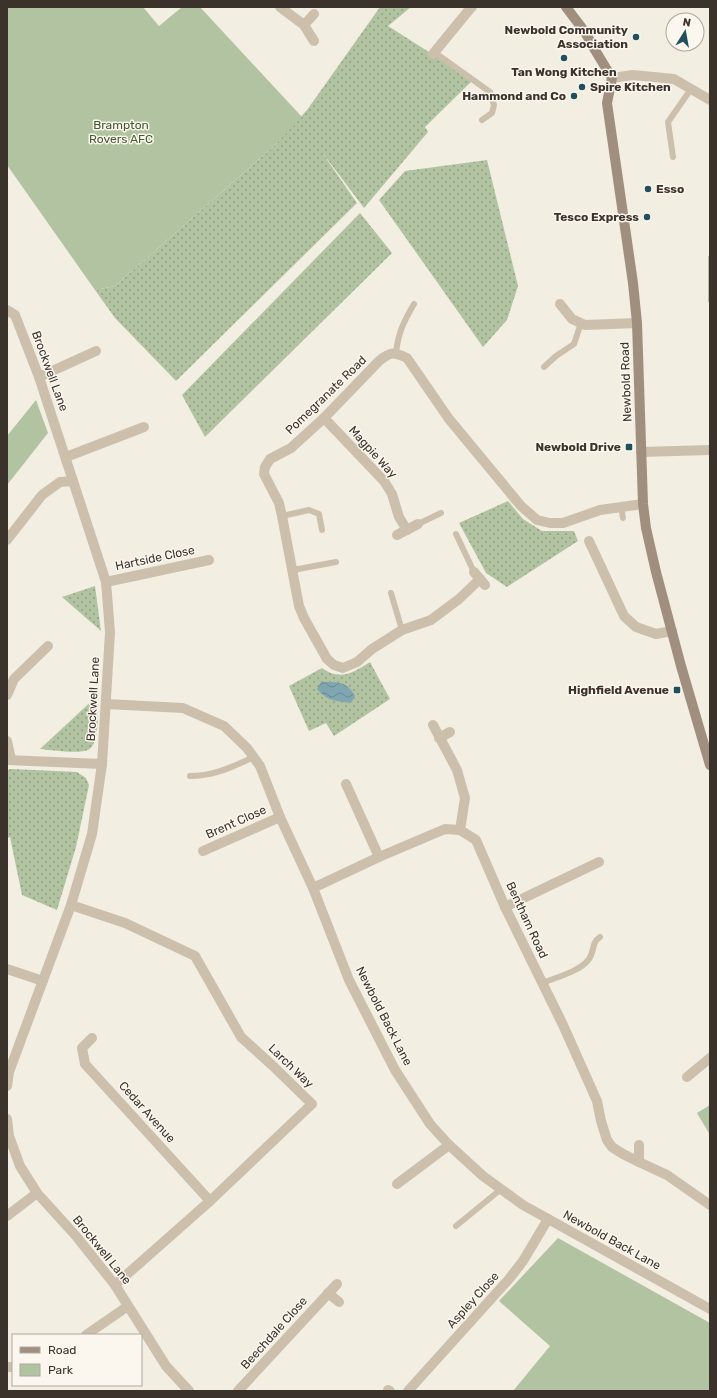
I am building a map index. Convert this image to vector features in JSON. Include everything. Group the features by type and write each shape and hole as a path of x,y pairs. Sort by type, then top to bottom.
{"main road":[{"path":"566,7 585,32 612,78"},
{"name":"Newbold Road","path":"612,78 607,103 633,283 637,323 643,504 646,528 654,565 681,666 710,765"}],"street":[{"path":"280,7 304,25 314,41"},
{"path":"433,53 472,7"},
{"path":"304,25 314,14"},
{"path":"612,78 633,75 674,79 710,100"},
{"path":"560,304 572,319 585,325 637,323"},
{"name":"Brockwell Lane","path":"7,1086 9,1072 71,905 92,834 102,764 110,632 106,582 39,377 11,312"},
{"path":"39,377 96,351"},
{"path":"396,353 407,358 450,419 521,506 537,520 550,523 563,523 600,510 643,504"},
{"name":"Pomegranate Road","path":"396,353 388,354 379,361 324,418 291,448 270,459 265,467 264,474 279,504 282,516 299,606 327,659 334,665 343,668 357,662 402,630 431,620 459,599 480,579"},
{"name":"Magpie Way","path":"324,418 384,481 392,494 399,516 407,530"},
{"path":"66,457 144,427"},
{"path":"641,452 710,450"},
{"path":"7,540 42,495 60,482 73,481"},
{"path":"397,535 418,524"},
{"path":"589,541 624,616 636,627 656,634 672,631"},
{"name":"Hartside Close","path":"106,582 209,560"},
{"path":"7,695 14,679 48,646"},
{"name":"Newbold Back Lane","path":"106,704 183,708 224,726 247,748 254,757 260,766 280,817 313,888 349,980 395,1070 430,1124 448,1145 500,1190 523,1205 710,1309"},
{"path":"313,888 379,857 446,829 460,830 465,798 457,770 433,725"},
{"path":"439,738 450,732"},
{"path":"7,741 9,760 102,764"},
{"path":"346,784 379,857"},
{"name":"Brent Close","path":"203,851 280,817"},
{"name":"Bentham Road","path":"460,830 476,840 505,907 597,1101 600,1121 607,1140 612,1147 667,1175 710,1204"},
{"path":"505,907 599,862"},
{"name":"Larch Way","path":"71,905 125,923 195,956 241,1037 312,1104 210,1201 115,1285"},
{"path":"7,969 43,981"},
{"name":"Cedar Avenue","path":"92,1038 82,1048 85,1064 210,1201"},
{"path":"687,1077 710,1058"},
{"name":"Brockwell Lane","path":"7,1119 9,1136 20,1166 37,1193 76,1236 115,1285 166,1366 189,1391"},
{"path":"398,1184 448,1145"},
{"path":"639,1145 639,1162"},
{"path":"7,1216 37,1193"},
{"name":"Aspley Close","path":"408,1391 509,1279 523,1261 548,1220"},
{"name":"Beechdale Close","path":"238,1391 337,1284"},
{"path":"328,1293 339,1302"},
{"path":"87,1334 128,1306"}],"lane":[{"path":"433,53 490,92 494,106 492,113 482,120"},
{"path":"674,157 668,122 691,89"},
{"path":"396,353 397,340 402,323 414,304"},
{"path":"544,367 556,356 574,344 581,323"},
{"path":"621,506 623,518"},
{"path":"282,516 309,510 319,514 322,530"},
{"path":"418,524 441,513"},
{"path":"456,534 480,579"},
{"path":"293,570 336,562"},
{"path":"391,593 402,630"},
{"path":"190,776 204,776 218,772 254,757"},
{"path":"542,983 574,970 586,962 591,955 594,943 600,937"},
{"path":"456,1226 500,1190"}],"green space":[{"name":"Brampton Rovers AFC","path":"7,7 143,7 159,26 182,7 200,7 302,117 274,146 115,286 95,290 7,165"},
{"path":"380,7 411,7 388,26 473,80 425,127 428,132 364,208 321,151 357,203 176,381 115,318 95,290 115,286 274,146 307,110"},
{"path":"487,160 518,286 507,320 483,347 379,200 405,171"},
{"path":"360,213 392,253 205,437 182,395"},
{"path":"708,256 710,256 710,302 708,302"},
{"path":"36,400 48,433 7,485 7,436"},
{"path":"508,501 523,519 542,531 574,531 578,541 507,587 486,573 459,523"},
{"path":"95,586 101,631 62,597"},
{"path":"370,662 390,699 334,736 326,723 309,731 289,686 322,668 329,672 341,675 352,672"},
{"path":"97,696 97,734 95,741 88,750 78,752 40,749"},
{"path":"7,770 77,772 86,778 89,785 76,847 57,910 22,895 10,837 7,838"},
{"path":"710,1105 710,1135 697,1113"},
{"path":"558,1238 710,1323 710,1391 513,1391 550,1346 499,1301"}],"water":[{"path":"321,682 341,683 349,687 355,696 351,703 336,701 328,698 317,689"}],"place":[{"name":"Newbold Community Association","path":"636,37"},
{"name":"Tan Wong Kitchen","path":"564,58"},
{"name":"Spire Kitchen","path":"582,87"},
{"name":"Hammond and Co","path":"574,96"},
{"name":"Esso","path":"648,189"},
{"name":"Tesco Express","path":"647,217"},
{"name":"Newbold Drive","path":"629,447"},
{"name":"Highfield Avenue","path":"677,690"}]}
